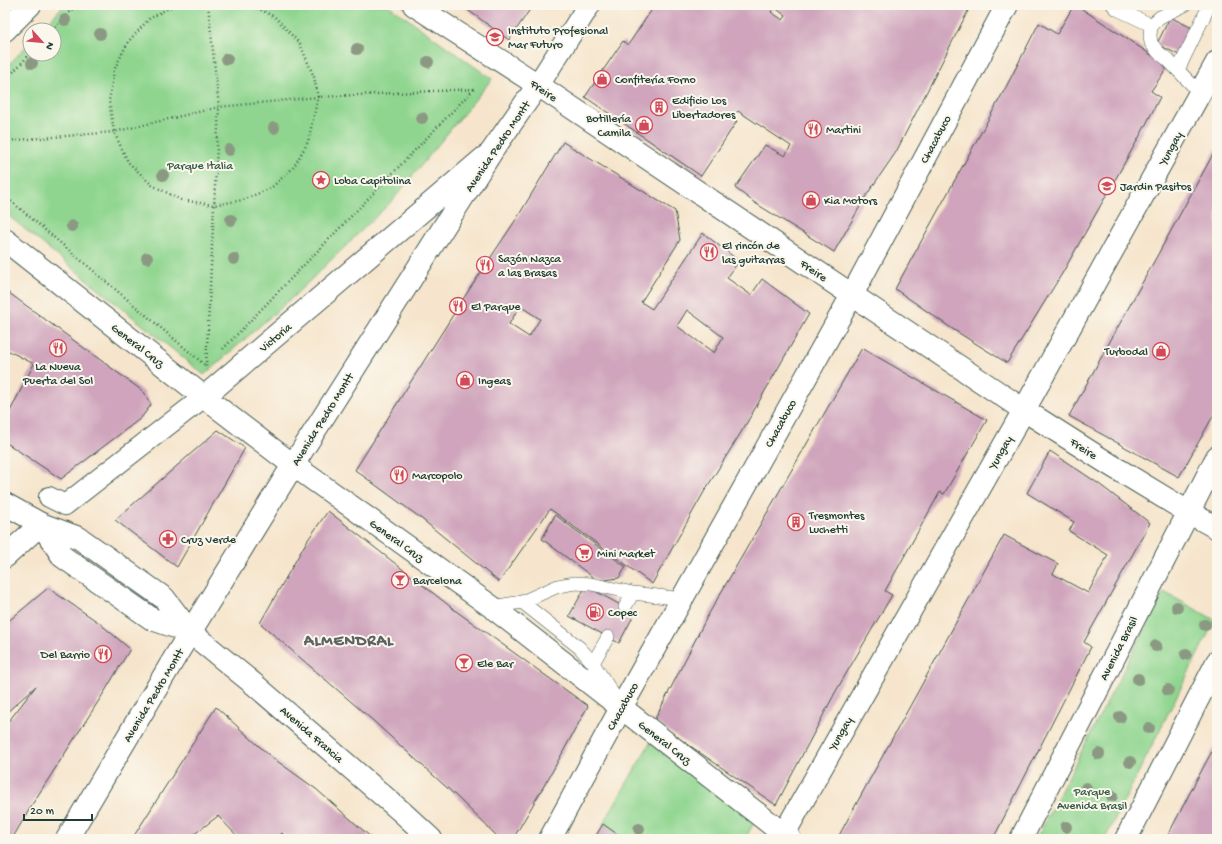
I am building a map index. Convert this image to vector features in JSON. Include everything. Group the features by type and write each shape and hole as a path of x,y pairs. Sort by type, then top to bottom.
{"street":[{"path":"5,30 30,5"},
{"name":"Freire","path":"414,5 538,85 1024,410 1109,464 1217,528"},
{"name":"Avenida Pedro Montt","path":"66,839 190,632 293,465 492,151 538,85 589,5"},
{"name":"Chacabuco","path":"550,839 621,708 852,295 1006,5"},
{"name":"Yungay","path":"785,837 1217,62"},
{"name":"Victoria","path":"49,497 65,505 204,398 492,151"},
{"name":"General Cruz","path":"5,240 204,398 293,465 492,607 785,837"},
{"name":"Avenida Brasil","path":"1021,839 1217,457"},
{"name":"Avenida Francia","path":"5,504 41,524 63,557 152,619 190,632 255,685 431,839"},
{"path":"5,557 41,524"},
{"path":"1126,839 1217,662"}],"lane":[{"path":"1113,5 1118,9 1151,25"},
{"path":"1185,5 1160,17 1151,25 1151,43 1158,52 1200,92"},
{"path":"1178,70 1208,10"},
{"path":"492,607 522,602 558,586 575,583 591,584 633,593 682,599"},
{"path":"625,607 633,593"},
{"path":"522,602 580,648 593,663 621,708"},
{"path":"593,663 608,637"}],"path":[{"path":"60,22 76,5"},
{"path":"174,5 149,19 128,42 114,70 109,101 114,132 128,162 152,185 181,200 214,205 243,200 271,188 293,168 308,142 318,97 314,77 300,44 276,17 251,5"},
{"path":"206,367 219,108 208,5"},
{"path":"5,81 23,62"},
{"path":"5,141 114,132 219,108 318,97 474,89 222,350"},
{"path":"5,196 206,367"},
{"path":"186,383 206,367 211,361"}],"green space":[{"name":"Parque Italia","path":"64,5 388,5 492,79 392,201 295,295 204,375 5,213 5,69 22,51 22,62 62,62 62,22 48,22"},
{"name":"Parque Avenida Brasil","path":"1164,592 1215,620 1105,839 1036,839"},
{"path":"650,743 756,819 745,839 624,839 603,824"}],"building":[{"path":"461,5 533,5 509,40"},
{"path":"655,5 971,5 896,152 866,196 834,252 755,203 735,188 765,145 785,156 791,146 738,111 732,117 737,121 701,176 585,97 623,41 628,45","holes":["774,7 786,16 783,20 771,12"]},
{"path":"1074,5 1168,66 1151,91 1160,97 1142,132 1063,272 1007,363 954,330 895,289 1005,89 1039,23 1057,34"},
{"path":"1170,17 1196,30 1183,57 1157,44"},
{"path":"563,142 675,211 680,240 641,302 652,309 703,233 739,261 727,278 751,295 762,279 809,314 745,426 704,492 652,584 550,509 499,582 418,516 355,470 465,296 517,218","holes":["520,306 540,319 529,337 509,324","687,310 723,337 714,353 677,326"]},
{"path":"1217,147 1217,409 1179,477 1069,416"},
{"path":"5,290 144,392 151,405 141,418 61,479 5,442 5,421 34,364 5,349"},
{"path":"862,348 987,420 944,494 940,492 885,591 892,595 836,691 776,805 654,721 707,617"},
{"path":"218,430 245,448 177,567 115,520"},
{"path":"1050,451 1099,484 1150,523 1084,642 1091,647 993,839 837,839 1004,535 1058,564 1053,574 1088,593 1108,555 1069,531 1074,522 1027,493"},
{"path":"328,511 456,611 588,706 513,839 500,839 455,795 370,718 260,623 307,541"},
{"name":"Mini Market","path":"555,515 626,567 619,578 598,581 542,539"},
{"path":"586,586 635,613 619,643 569,616"},
{"path":"48,588 98,622 130,649 12,839 5,839 5,726 36,686 5,714 5,624"},
{"path":"216,707 270,756 316,789 373,839 288,839 282,833 276,839 240,839 218,816 188,839 132,839"},
{"path":"1217,742 1217,839 1166,839 1196,781"},
{"path":"603,824 624,839 594,839"}],"place":[{"name":"Instituto Profesional Mar Futuro","path":"495,37"},
{"name":"Confitería Forno","path":"602,79"},
{"name":"Edificio Los Libertadores","path":"659,107"},
{"name":"Botillería Camila","path":"644,125"},
{"name":"Martini","path":"813,129"},
{"name":"Loba Capitolina","path":"321,180"},
{"name":"Jardin Pasitos","path":"1107,186"},
{"name":"Kia Motors","path":"811,200"},
{"name":"El rincón de las guitarras","path":"709,252"},
{"name":"Sazón Nazca a las Brasas","path":"485,265"},
{"name":"El Parque","path":"458,306"},
{"name":"La Nueva Puerta del Sol","path":"58,348"},
{"name":"Turbodal","path":"1161,351"},
{"name":"Ingeas","path":"465,380"},
{"name":"Marcopolo","path":"399,475"},
{"name":"Tresmontes Luchetti","path":"796,522"},
{"name":"Cruz Verde","path":"168,539"},
{"name":"Mini Market","path":"584,553"},
{"name":"Barcelona","path":"400,580"},
{"name":"Copec","path":"595,612"},
{"name":"Del Barrio","path":"103,654"},
{"name":"Ele Bar","path":"464,663"}],"district":[{"name":"ALMENDRAL","path":"349,639"}]}
